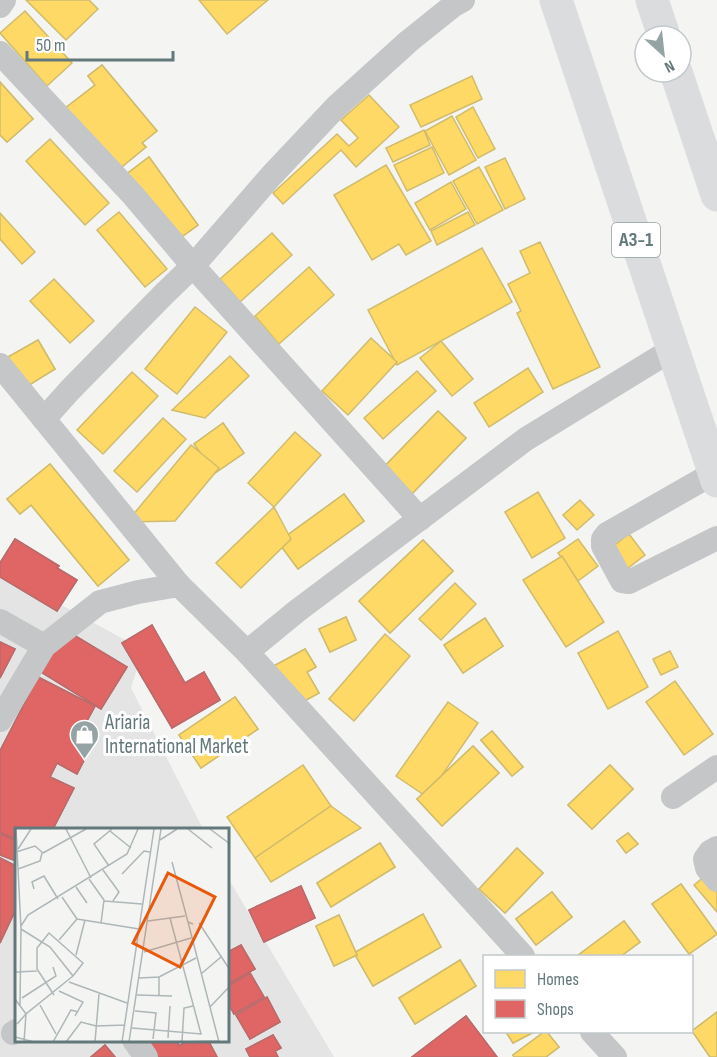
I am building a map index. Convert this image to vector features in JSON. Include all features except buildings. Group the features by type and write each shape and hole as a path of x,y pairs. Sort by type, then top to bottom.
{"highway":[{"name":"A3-1","path":"556,0 716,477"},
{"path":"651,0 660,24"},
{"path":"680,84 717,195"}],"street":[{"path":"0,6 4,0"},
{"path":"44,419 193,266 271,176 336,106 409,41 463,0"},
{"path":"0,53 132,194 193,266 420,519"},
{"path":"247,652 297,611 526,439 673,349"},
{"path":"0,365 179,585 247,652 521,955"},
{"path":"716,477 607,534 603,539 603,546 622,581 629,582 717,538"},
{"path":"0,720 44,646 100,602 179,585"},
{"path":"0,621 44,646"},
{"path":"673,797 717,767"},
{"path":"717,848 705,859 707,867 717,880"},
{"path":"593,1033 615,1057"},
{"path":"135,1042 146,1057"}],"shaded area":[{"name":"Ariaria International Market","path":"0,571 143,650 131,688 202,828 15,828 15,1042 230,1042 230,881 334,1057 0,1057"}],"place":[{"name":"Ariaria International Market","path":"84,760"}]}
